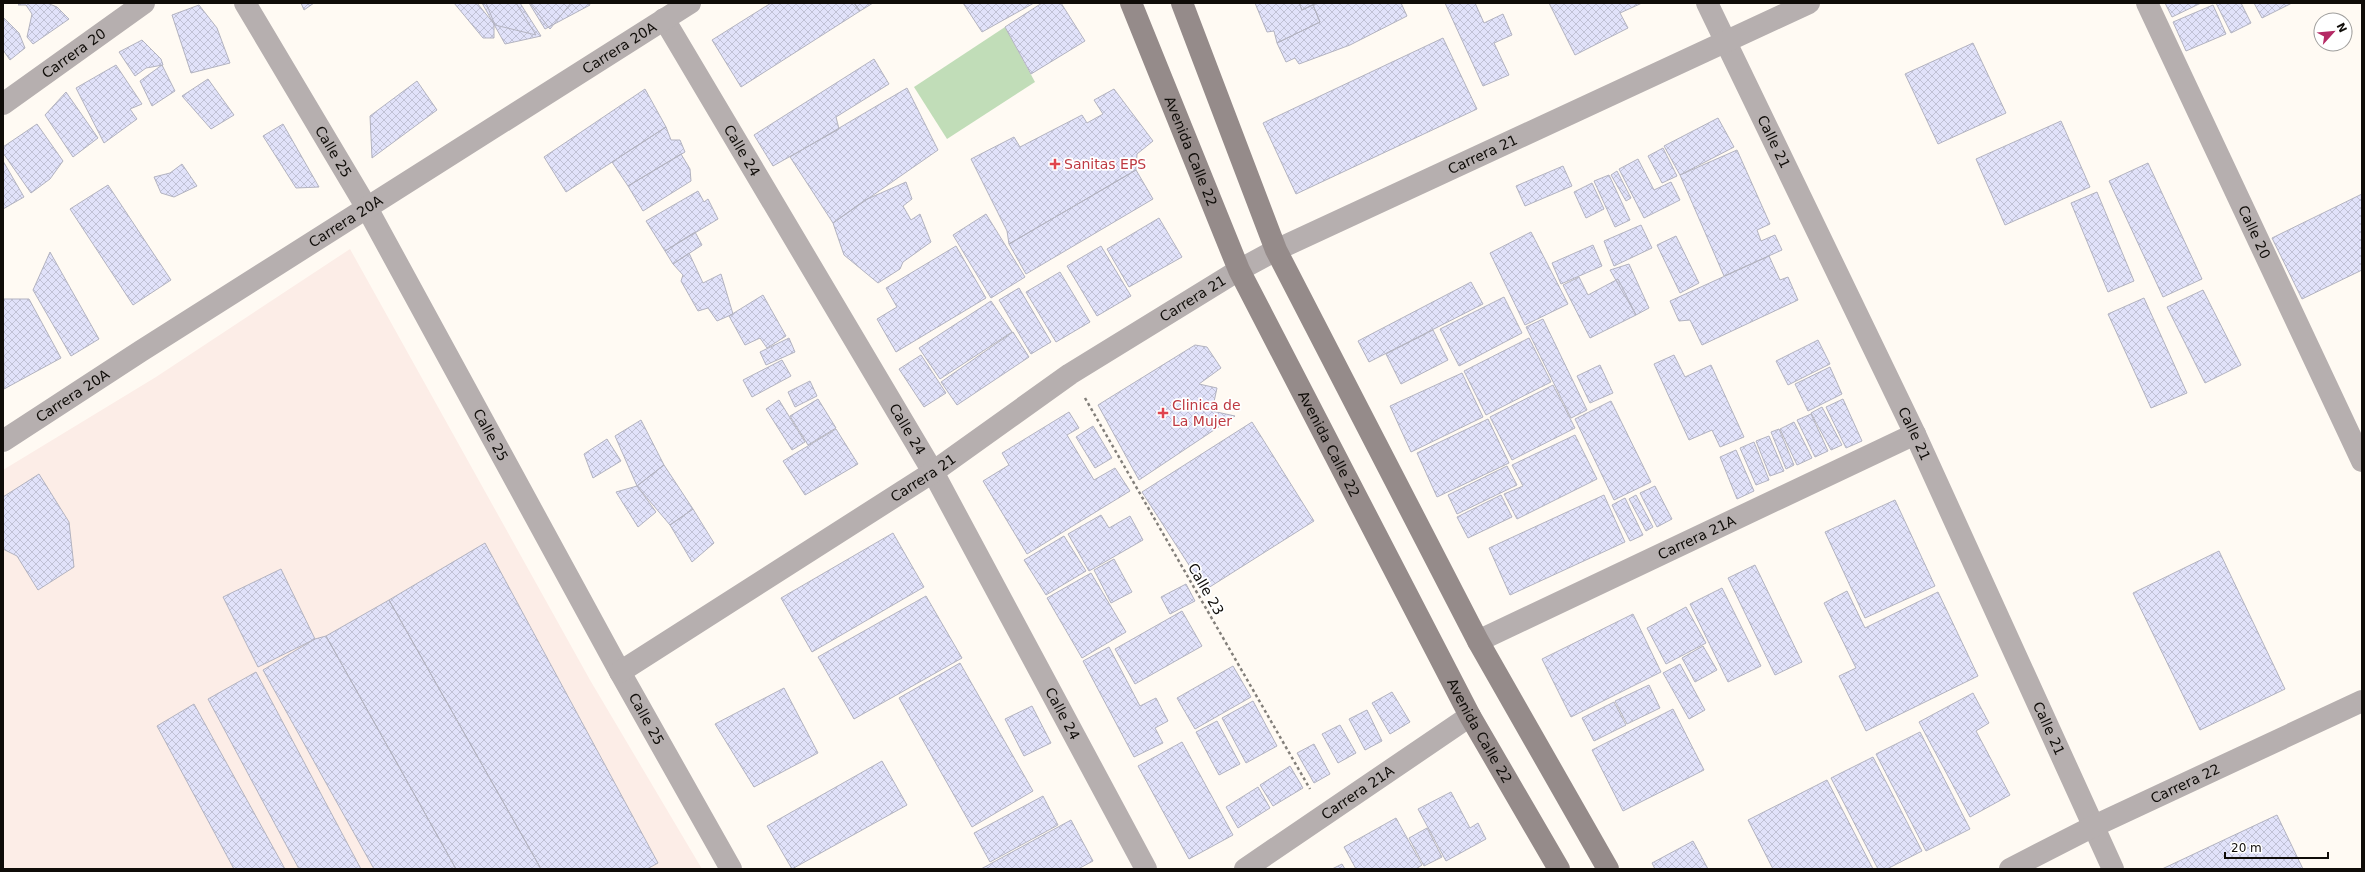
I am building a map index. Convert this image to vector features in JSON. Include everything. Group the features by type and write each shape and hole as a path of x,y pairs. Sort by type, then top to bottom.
{"street":[{"name":"Carrera 20","path":"3,104 144,3"},
{"name":"Calle 25","path":"245,3 367,208 620,672 731,869"},
{"name":"Carrera 20A","path":"3,441 690,3"},
{"name":"Avenida Calle 22","path":"1131,3 1239,270 1470,716 1559,869"},
{"path":"1182,3 1276,250 1478,641 1608,869"},
{"name":"Calle 21","path":"1707,3 1915,434 2092,826 2113,869"},
{"name":"Carrera 21","path":"620,672 933,472 1070,374 1239,270 1276,250 1809,3"},
{"name":"Calle 20","path":"2147,3 2362,461"},
{"name":"Calle 24","path":"664,19 933,472 1146,869"},
{"name":"Carrera 21A","path":"1478,641 1915,434"},
{"name":"Carrera 22","path":"2010,869 2092,826 2362,701"},
{"name":"Carrera 21A","path":"1245,869 1470,716"}],"path":[{"name":"Calle 23","path":"1070,374 1325,815"}],"shaded area":[{"path":"350,249 590,680 702,869 3,869 3,470 156,377"}],"green space":[{"path":"1005,27 1035,82 947,139 914,87"}],"building":[{"path":"20,3 47,3 57,7 69,19 33,44 27,37 32,14 26,5 18,5"},
{"path":"301,3 314,3 304,10"},
{"path":"454,3 477,3 494,24 494,38 483,38"},
{"path":"482,3 520,3 541,36 505,44"},
{"path":"486,3 516,3 536,35 495,25"},
{"path":"529,3 589,3 590,5 545,29"},
{"path":"530,3 571,3 550,29"},
{"path":"771,3 854,3 860,11 741,87 712,40"},
{"path":"854,3 873,3 860,11"},
{"path":"963,3 1034,3 982,32"},
{"path":"1042,3 1061,3 1085,41 1031,74 1005,27"},
{"path":"1255,3 1299,3 1302,10 1313,5 1320,22 1277,43 1274,31 1267,32"},
{"path":"1299,3 1316,3 1302,10"},
{"path":"1317,3 1401,3 1407,16 1350,45 1299,64 1295,58 1286,62 1277,43 1320,22 1313,5"},
{"path":"1445,3 1475,3 1484,23 1503,14 1512,35 1494,43 1509,75 1483,86"},
{"path":"1549,3 1642,3 1620,13 1628,28 1575,55"},
{"path":"2165,3 2201,3 2172,17"},
{"path":"2216,3 2241,3 2251,23 2231,33"},
{"path":"2254,3 2292,3 2262,18"},
{"path":"199,5 217,28 230,63 191,73 172,15"},
{"path":"2213,5 2226,34 2186,51 2173,22"},
{"path":"3,17 19,33 25,48 10,60 3,50"},
{"path":"1443,38 1477,109 1296,194 1263,123"},
{"path":"142,40 161,59 163,65 146,68 135,76 119,52"},
{"path":"1973,43 2006,113 1938,144 1905,74"},
{"path":"874,59 889,84 836,117 839,129 773,166 754,135"},
{"path":"116,65 142,104 130,109 137,119 104,143 76,88"},
{"path":"162,65 175,91 152,106 140,81"},
{"path":"208,79 234,115 211,129 182,96"},
{"path":"417,81 437,110 372,158 370,116"},
{"path":"907,88 938,150 833,223 790,157"},
{"path":"645,89 666,127 566,192 544,157"},
{"name":"Sanitas EPS","path":"1114,89 1153,141 1137,154 1136,170 1009,244 1007,231 971,159 1014,137 1020,147 1082,115 1087,123 1103,114 1094,100"},
{"path":"66,92 98,138 73,157 45,115"},
{"path":"1718,118 1734,147 1680,175 1664,146"},
{"path":"2061,121 2090,187 2005,225 1976,159"},
{"path":"37,124 63,161 50,179 31,193 3,153 3,147"},
{"path":"283,124 319,187 296,188 263,136"},
{"path":"666,127 671,140 680,140 685,152 628,186 612,162"},
{"path":"1663,148 1677,176 1662,183 1648,156"},
{"path":"1737,150 1770,224 1757,230 1761,241 1775,235 1782,250 1724,276 1680,175"},
{"path":"681,154 690,169 691,181 643,211 628,186"},
{"path":"1638,159 1654,190 1671,182 1680,200 1644,218 1619,169"},
{"path":"3,161 24,197 3,209"},
{"path":"2148,163 2202,279 2163,297 2109,181"},
{"path":"182,164 197,186 174,197 161,193 154,177 170,173"},
{"path":"1563,166 1572,186 1525,206 1516,186"},
{"path":"1136,170 1153,199 1026,274 1009,244"},
{"path":"1617,171 1631,198 1626,201 1611,175"},
{"path":"1609,175 1630,220 1615,227 1594,181"},
{"path":"906,182 912,199 903,206 911,220 920,214 931,242 903,262 900,269 878,283 844,255 833,223 865,200"},
{"path":"1592,183 1604,209 1586,218 1574,192"},
{"path":"108,185 171,280 133,305 70,209"},
{"path":"698,191 704,202 708,199 718,219 665,251 646,221"},
{"path":"2097,192 2134,281 2108,292 2071,203"},
{"path":"2362,194 2362,270 2302,299 2272,238"},
{"path":"986,214 1025,277 991,298 953,235"},
{"path":"1159,218 1182,257 1129,287 1107,249"},
{"path":"1641,225 1652,248 1614,266 1604,241"},
{"path":"695,232 702,245 673,264 665,251"},
{"path":"1531,232 1568,304 1525,325 1490,253"},
{"path":"1676,236 1699,283 1680,293 1657,245"},
{"path":"1593,245 1602,266 1561,284 1552,263"},
{"path":"956,246 986,298 896,352 877,319 897,307 886,288"},
{"path":"1101,246 1131,296 1097,316 1067,266"},
{"path":"50,252 99,339 71,356 33,290"},
{"path":"689,253 703,283 721,274 733,314 717,321 708,308 698,311 681,281 683,275 673,264"},
{"path":"1769,256 1780,280 1788,277 1798,300 1702,345 1690,320 1679,321 1670,301"},
{"path":"1629,264 1649,308 1636,315 1610,270"},
{"path":"1060,272 1090,322 1056,342 1026,292"},
{"path":"1579,277 1588,295 1618,279 1636,315 1590,338 1563,285"},
{"path":"1471,282 1483,304 1369,362 1358,341"},
{"path":"1019,288 1051,342 1031,354 999,300"},
{"path":"2203,290 2241,365 2205,383 2167,307"},
{"path":"763,295 786,336 767,348 760,338 745,345 729,316"},
{"path":"1504,297 1522,333 1459,366 1440,329"},
{"path":"2144,298 2187,393 2151,408 2108,314"},
{"path":"3,299 29,299 61,358 4,389"},
{"path":"991,301 1012,332 940,379 919,348"},
{"path":"1543,319 1587,410 1571,418 1526,327"},
{"path":"1433,330 1448,360 1401,384 1386,354"},
{"path":"1013,332 1029,357 957,405 941,382"},
{"path":"789,338 795,352 766,365 760,352"},
{"path":"1529,338 1551,382 1486,415 1464,371"},
{"path":"1818,340 1830,364 1788,385 1776,361"},
{"name":"Clinica de La Mujer","path":"1195,345 1207,347 1221,368 1199,384 1217,388 1212,411 1235,416 1139,480 1098,405"},
{"path":"921,355 946,393 924,407 899,369"},
{"path":"1674,355 1685,377 1711,365 1744,437 1720,447 1712,430 1689,440 1654,364"},
{"path":"782,360 791,376 752,397 743,380"},
{"path":"1600,365 1613,393 1590,403 1577,376"},
{"path":"1830,367 1842,394 1808,411 1795,384"},
{"path":"1462,373 1483,417 1411,452 1390,406"},
{"path":"810,381 817,396 795,407 788,392"},
{"path":"1553,385 1575,428 1512,460 1490,417"},
{"path":"818,399 836,428 808,445 790,416"},
{"path":"1843,399 1862,441 1846,448 1826,407"},
{"path":"779,400 805,442 792,450 766,409"},
{"path":"1611,401 1651,482 1614,500 1575,419"},
{"path":"1822,407 1842,445 1831,450 1811,413"},
{"path":"1069,412 1079,428 1067,435 1094,480 1115,468 1130,491 1027,554 983,481 1009,465 1002,453"},
{"path":"1811,414 1828,451 1815,457 1797,420"},
{"path":"1488,419 1509,463 1437,497 1417,453"},
{"path":"641,420 664,465 637,486 615,436"},
{"path":"1252,422 1314,521 1205,590 1142,492"},
{"path":"1794,422 1812,458 1797,465 1780,429"},
{"path":"1093,426 1112,458 1095,468 1076,437"},
{"path":"836,429 858,464 805,495 783,461"},
{"path":"1779,429 1794,465 1786,469 1771,432"},
{"path":"1575,435 1597,479 1517,519 1504,494 1523,486 1512,465"},
{"path":"1769,436 1784,471 1770,476 1756,441"},
{"path":"607,439 621,461 593,478 584,454"},
{"path":"1754,442 1769,480 1756,485 1740,448"},
{"path":"1736,450 1754,491 1737,499 1720,457"},
{"path":"664,465 693,509 670,525 637,486"},
{"path":"1507,466 1517,485 1457,514 1448,495"},
{"path":"39,474 69,522 74,567 38,590 17,556 3,549 3,497"},
{"path":"637,486 656,512 638,527 616,492"},
{"path":"1655,486 1672,519 1657,527 1640,493"},
{"path":"1501,495 1512,517 1468,538 1457,517"},
{"path":"1604,495 1625,542 1510,595 1489,548"},
{"path":"1636,495 1653,527 1646,531 1629,499"},
{"path":"1625,498 1643,535 1630,541 1612,505"},
{"path":"1895,500 1935,586 1865,618 1825,532"},
{"path":"693,509 714,543 692,562 670,525"},
{"path":"1101,515 1109,528 1130,516 1143,540 1089,571 1068,534"},
{"path":"893,533 924,587 812,652 781,598"},
{"path":"1064,536 1086,571 1046,595 1024,560"},
{"path":"485,543 658,863 647,869 541,869 389,600"},
{"path":"2219,551 2285,689 2200,730 2133,593"},
{"path":"1114,559 1132,592 1111,603 1094,570"},
{"path":"1755,565 1802,662 1775,675 1728,578"},
{"path":"281,569 315,639 258,667 223,597"},
{"path":"1091,573 1126,632 1082,658 1047,598"},
{"path":"1186,584 1195,601 1170,614 1161,597"},
{"path":"1722,588 1761,666 1728,682 1690,604"},
{"path":"1847,591 1865,628 1938,592 1978,676 1866,731 1839,676 1856,668 1824,603"},
{"path":"926,596 962,658 854,719 818,657"},
{"path":"389,600 541,869 456,869 326,636"},
{"path":"1686,607 1706,643 1666,664 1647,628"},
{"path":"1182,611 1202,646 1135,684 1115,649"},
{"path":"1633,614 1661,672 1571,717 1542,659"},
{"path":"326,636 456,869 374,869 263,670 315,639"},
{"path":"1703,646 1717,670 1695,682 1682,658"},
{"path":"1109,647 1140,706 1156,698 1168,721 1155,728 1163,743 1134,757 1083,661"},
{"path":"960,663 1033,791 972,827 899,698"},
{"path":"1680,664 1705,710 1689,719 1663,673"},
{"path":"1233,666 1251,697 1195,729 1177,698"},
{"path":"256,672 361,869 299,869 208,699"},
{"path":"1649,685 1660,708 1627,724 1615,701"},
{"path":"784,688 818,753 754,787 715,724"},
{"path":"1392,692 1410,722 1390,734 1372,703"},
{"path":"1973,693 1989,723 1976,731 2010,795 1970,817 1919,722"},
{"path":"1253,701 1277,746 1246,763 1222,718"},
{"path":"1614,702 1626,725 1594,741 1582,718"},
{"path":"194,704 285,869 234,869 157,726"},
{"path":"1032,706 1051,743 1024,756 1005,719"},
{"path":"1673,709 1704,770 1623,811 1592,750"},
{"path":"1367,710 1382,741 1365,750 1349,719"},
{"path":"1217,721 1240,764 1219,775 1196,732"},
{"path":"1340,725 1356,753 1338,763 1322,734"},
{"path":"1920,732 1970,829 1926,851 1876,754"},
{"path":"1182,742 1233,835 1189,859 1138,766"},
{"path":"1314,744 1330,774 1314,783 1297,753"},
{"path":"1873,757 1922,851 1887,869 1878,869 1831,778"},
{"path":"882,761 907,805 792,869 767,826"},
{"path":"1290,766 1303,788 1273,806 1260,785"},
{"path":"1827,780 1873,869 1773,869 1748,820"},
{"path":"1258,787 1270,808 1238,828 1226,807"},
{"path":"1451,792 1470,828 1478,823 1486,839 1446,861 1418,809"},
{"path":"1043,796 1058,825 990,862 974,833"},
{"path":"2277,815 2303,869 2162,869"},
{"path":"1396,818 1422,865 1416,869 1356,869 1344,847"},
{"path":"1071,820 1093,861 1078,869 981,869"},
{"path":"1427,828 1442,857 1424,866 1409,838"},
{"path":"1693,841 1708,869 1655,869 1652,863"},
{"path":"1342,864 1345,869 1332,869"}],"place":[{"name":"Sanitas EPS","path":"1055,164"},
{"name":"Clinica de La Mujer","path":"1163,413"}]}
